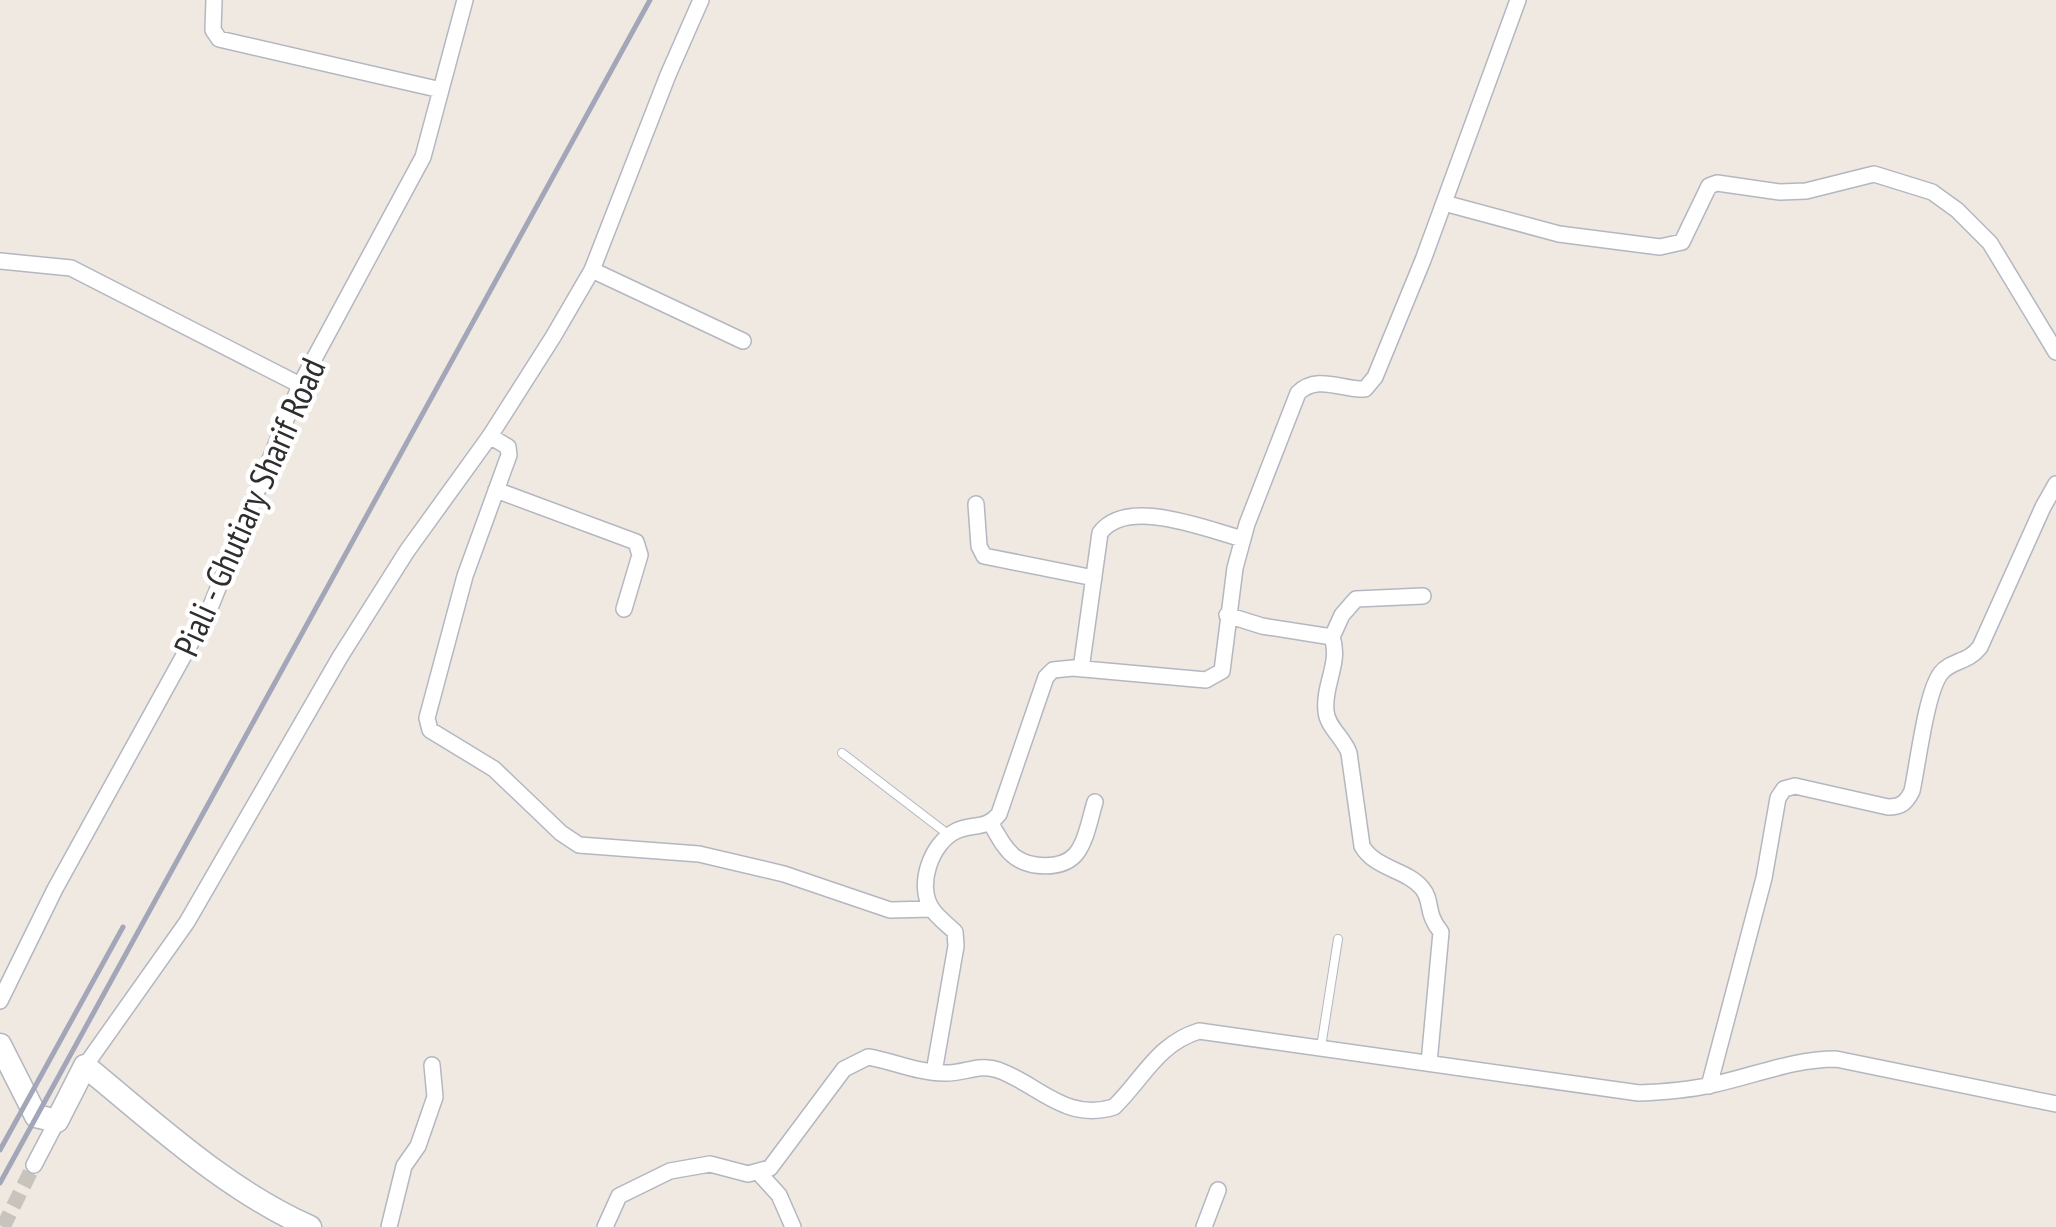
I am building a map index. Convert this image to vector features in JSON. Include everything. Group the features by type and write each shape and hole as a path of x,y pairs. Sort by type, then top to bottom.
{"main road":[{"path":"0,1045 36,1116 56,1121 86,1066 178,1144 310,1227"}],"street":[{"path":"214,0 213,30 219,39 442,90"},
{"name":"Piali - Ghutiary Sharif Road","path":"0,1001 55,889 210,608 295,397 423,157 465,0"},
{"path":"86,1066 187,922 340,657 407,552 490,436 592,270 701,0"},
{"path":"992,824 1005,799 1046,677 1060,668 1214,678 1222,671 1226,660 1227,615 1243,539 1298,393 1305,386 1323,383 1365,388 1375,377 1518,0"},
{"path":"1444,202 1560,234 1660,246 1682,242 1709,186 1717,183 1757,190 1806,191 1863,174 1888,177 1945,200 1990,243 2056,352"},
{"path":"0,262 47,264 85,274 295,397"},
{"path":"592,270 744,341"},
{"path":"490,436 510,450 465,576 427,718 430,730 494,768 560,833 579,845 699,854 784,874 890,910 932,909"},
{"path":"1709,1086 1764,878 1778,798 1784,789 1794,786 1888,807 1898,807 1907,801 1932,691 1940,674 1972,657 1980,646 2056,484"},
{"path":"496,490 636,542 640,555 624,609"},
{"path":"976,504 979,546 984,556 1094,578"},
{"path":"1081,669 1104,527 1135,517 1169,518 1243,539"},
{"path":"1423,596 1356,599 1342,615 1332,637 1334,668 1326,711 1349,753 1362,846 1367,855 1418,884 1428,899 1430,920 1441,932 1429,1063"},
{"path":"1227,615 1262,626 1332,637"},
{"path":"992,824 1019,860 1060,864 1079,851 1095,802"},
{"path":"934,1072 956,938 955,932 932,909 925,895 926,878 940,844 949,836 970,827 992,824"},
{"path":"605,1227 620,1196 670,1170 710,1164 760,1174 770,1168 844,1069 868,1057 946,1074 990,1067 1053,1102 1103,1110 1120,1101 1148,1063 1188,1035 1213,1032 1614,1092 1709,1086 1808,1059 1836,1059 2056,1104"},
{"path":"389,1227 404,1166 418,1146 435,1097 432,1065"},
{"path":"34,1165 56,1121"},
{"path":"760,1174 779,1195 793,1227"},
{"path":"1204,1227 1218,1190"}],"lane":[{"path":"842,754 949,836"},
{"path":"1321,1047 1338,939"}],"tunnel":[{"path":"3,1227 34,1165"}],"railway":[{"path":"0,1183 650,0"},
{"path":"0,1150 123,927"}]}
